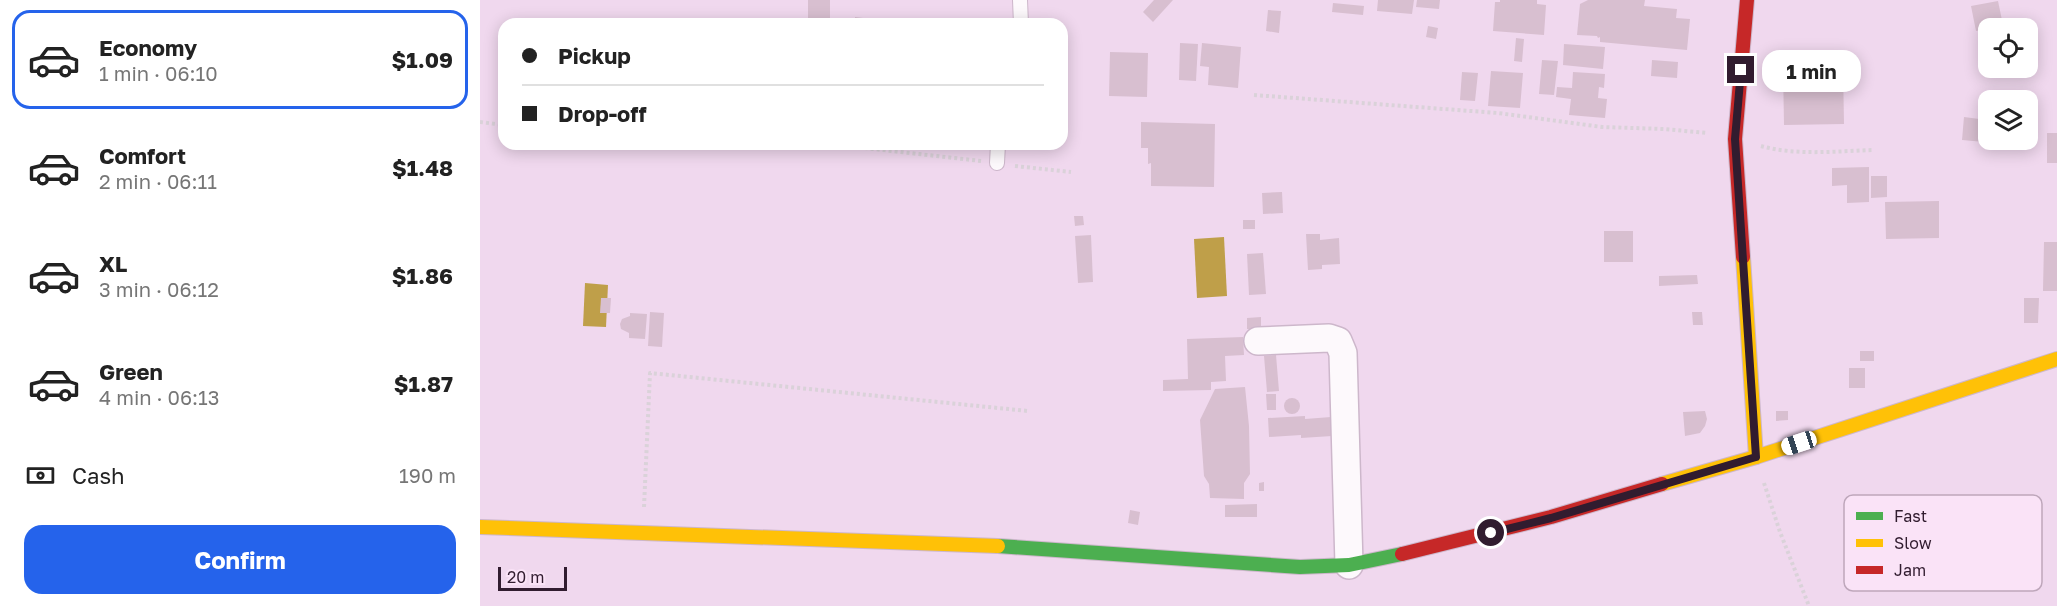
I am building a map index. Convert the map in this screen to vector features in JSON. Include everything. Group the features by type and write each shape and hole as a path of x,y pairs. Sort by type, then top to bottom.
{"street":[{"path":"1747,0 1735,139 1756,457"},
{"path":"1258,341 1329,338 1338,341 1344,353 1349,565"},
{"path":"480,528 984,544 1247,564 1300,567 1349,565 1551,518 1756,457 2057,359"}],"lane":[{"path":"1020,0 1021,18"},
{"path":"997,163 998,150"}],"path":[{"path":"1254,95 1498,113 1602,127 1702,132 1772,149 1821,152 1874,150"},
{"path":"480,122 498,124"},
{"path":"882,150 1071,172"},
{"path":"642,534 650,373 1028,411"},
{"path":"1756,457 1780,532 1809,606"}],"shaded area":[{"path":"1224,237 1227,296 1197,298 1194,239"},
{"path":"585,283 608,285 606,327 583,326"}],"building":[{"path":"808,0 830,0 830,18 808,18"},
{"path":"1154,0 1173,0 1153,22 1143,12"},
{"path":"1378,0 1414,0 1412,14 1377,11"},
{"path":"1417,0 1440,0 1439,9 1416,7"},
{"path":"1500,0 1537,0 1537,4 1546,5 1544,35 1493,31 1495,2 1500,2"},
{"path":"1588,0 1645,0 1644,6 1677,9 1676,18 1690,19 1687,50 1600,42 1600,37 1597,36 1577,35 1580,4"},
{"path":"1998,1 2002,18 1978,18 1978,31 1976,31 1971,6"},
{"path":"1333,3 1364,6 1363,15 1332,12"},
{"path":"1268,10 1281,11 1279,33 1266,31"},
{"path":"1428,26 1438,28 1436,39 1426,37"},
{"path":"1516,38 1524,39 1522,62 1514,61"},
{"path":"1180,43 1198,44 1196,81 1179,80"},
{"path":"1202,43 1241,47 1238,88 1208,85 1209,67 1200,66"},
{"path":"1564,44 1605,47 1603,69 1563,65"},
{"path":"1110,52 1148,53 1147,97 1109,96"},
{"path":"1542,60 1558,61 1554,95 1539,94"},
{"path":"1652,60 1678,62 1677,78 1651,76"},
{"path":"1843,67 1844,124 1784,125 1783,68"},
{"path":"1491,71 1523,73 1520,108 1488,106"},
{"path":"1462,72 1478,73 1475,101 1460,100"},
{"path":"1573,72 1605,74 1604,88 1599,87 1598,98 1607,99 1605,118 1569,115 1571,99 1556,97 1557,87 1572,88"},
{"path":"1964,117 1978,119 1978,141 1962,140"},
{"path":"1141,122 1215,124 1214,187 1151,186 1151,163 1148,164 1148,148 1141,148"},
{"path":"2047,133 2057,133 2057,163 2047,163"},
{"path":"1869,167 1869,202 1847,203 1847,185 1832,186 1832,168"},
{"path":"1871,176 1887,176 1887,197 1871,198"},
{"path":"1282,192 1283,213 1263,214 1262,193"},
{"path":"1939,201 1939,238 1886,239 1885,202"},
{"path":"1074,216 1083,216 1084,225 1075,226"},
{"path":"1243,220 1255,220 1255,229 1243,229"},
{"path":"1604,231 1633,231 1633,262 1604,262"},
{"path":"1306,234 1320,234 1320,240 1339,238 1340,264 1322,265 1322,269 1308,270"},
{"path":"1091,235 1093,282 1078,283 1075,236"},
{"path":"2044,242 2057,242 2057,291 2043,291"},
{"path":"1263,253 1266,294 1249,295 1247,254"},
{"path":"1697,275 1698,284 1659,286 1659,276"},
{"path":"601,298 611,298 610,313 600,313"},
{"path":"2024,298 2039,298 2038,323 2024,323"},
{"path":"650,312 664,313 662,347 648,346"},
{"path":"1692,312 1702,312 1703,325 1693,325"},
{"path":"630,313 647,314 645,339 629,338 629,333 621,329 622,319 630,316"},
{"path":"1261,317 1261,329 1247,329 1247,318"},
{"path":"1243,337 1244,355 1225,356 1226,381 1211,382 1211,390 1163,391 1163,380 1188,379 1187,339"},
{"path":"1860,351 1874,351 1874,361 1860,361"},
{"path":"1276,355 1279,391 1267,392 1264,356"},
{"path":"1849,368 1865,368 1865,388 1849,388"},
{"path":"1245,387 1250,474 1244,483 1244,499 1210,498 1209,484 1204,476 1200,420 1215,389"},
{"path":"1266,394 1276,394 1276,410 1267,410"},
{"path":"1292,398 1300,406 1292,414 1284,406"},
{"path":"1705,411 1707,419 1700,433 1685,436 1683,412"},
{"path":"1776,411 1788,411 1788,420 1776,421"},
{"path":"1305,416 1305,419 1331,417 1332,436 1269,437 1268,418"},
{"path":"1264,482 1264,491 1259,491 1259,483"},
{"path":"1257,504 1257,517 1225,517 1225,505"},
{"path":"1130,510 1140,512 1138,525 1128,523"}],"traffic: fast":[{"path":"998,546 1300,567 1349,565 1402,554"}],"traffic: slow":[{"path":"1743,257 1756,457"},
{"path":"1662,484 1756,457 2057,359"},
{"path":"480,527 998,546"}],"traffic: jam":[{"path":"1743,257 1735,139 1747,0"},
{"path":"1402,554 1551,517 1662,484"}],"route":[{"path":"1491,533 1551,518 1756,457 1735,139 1741,70"}]}
